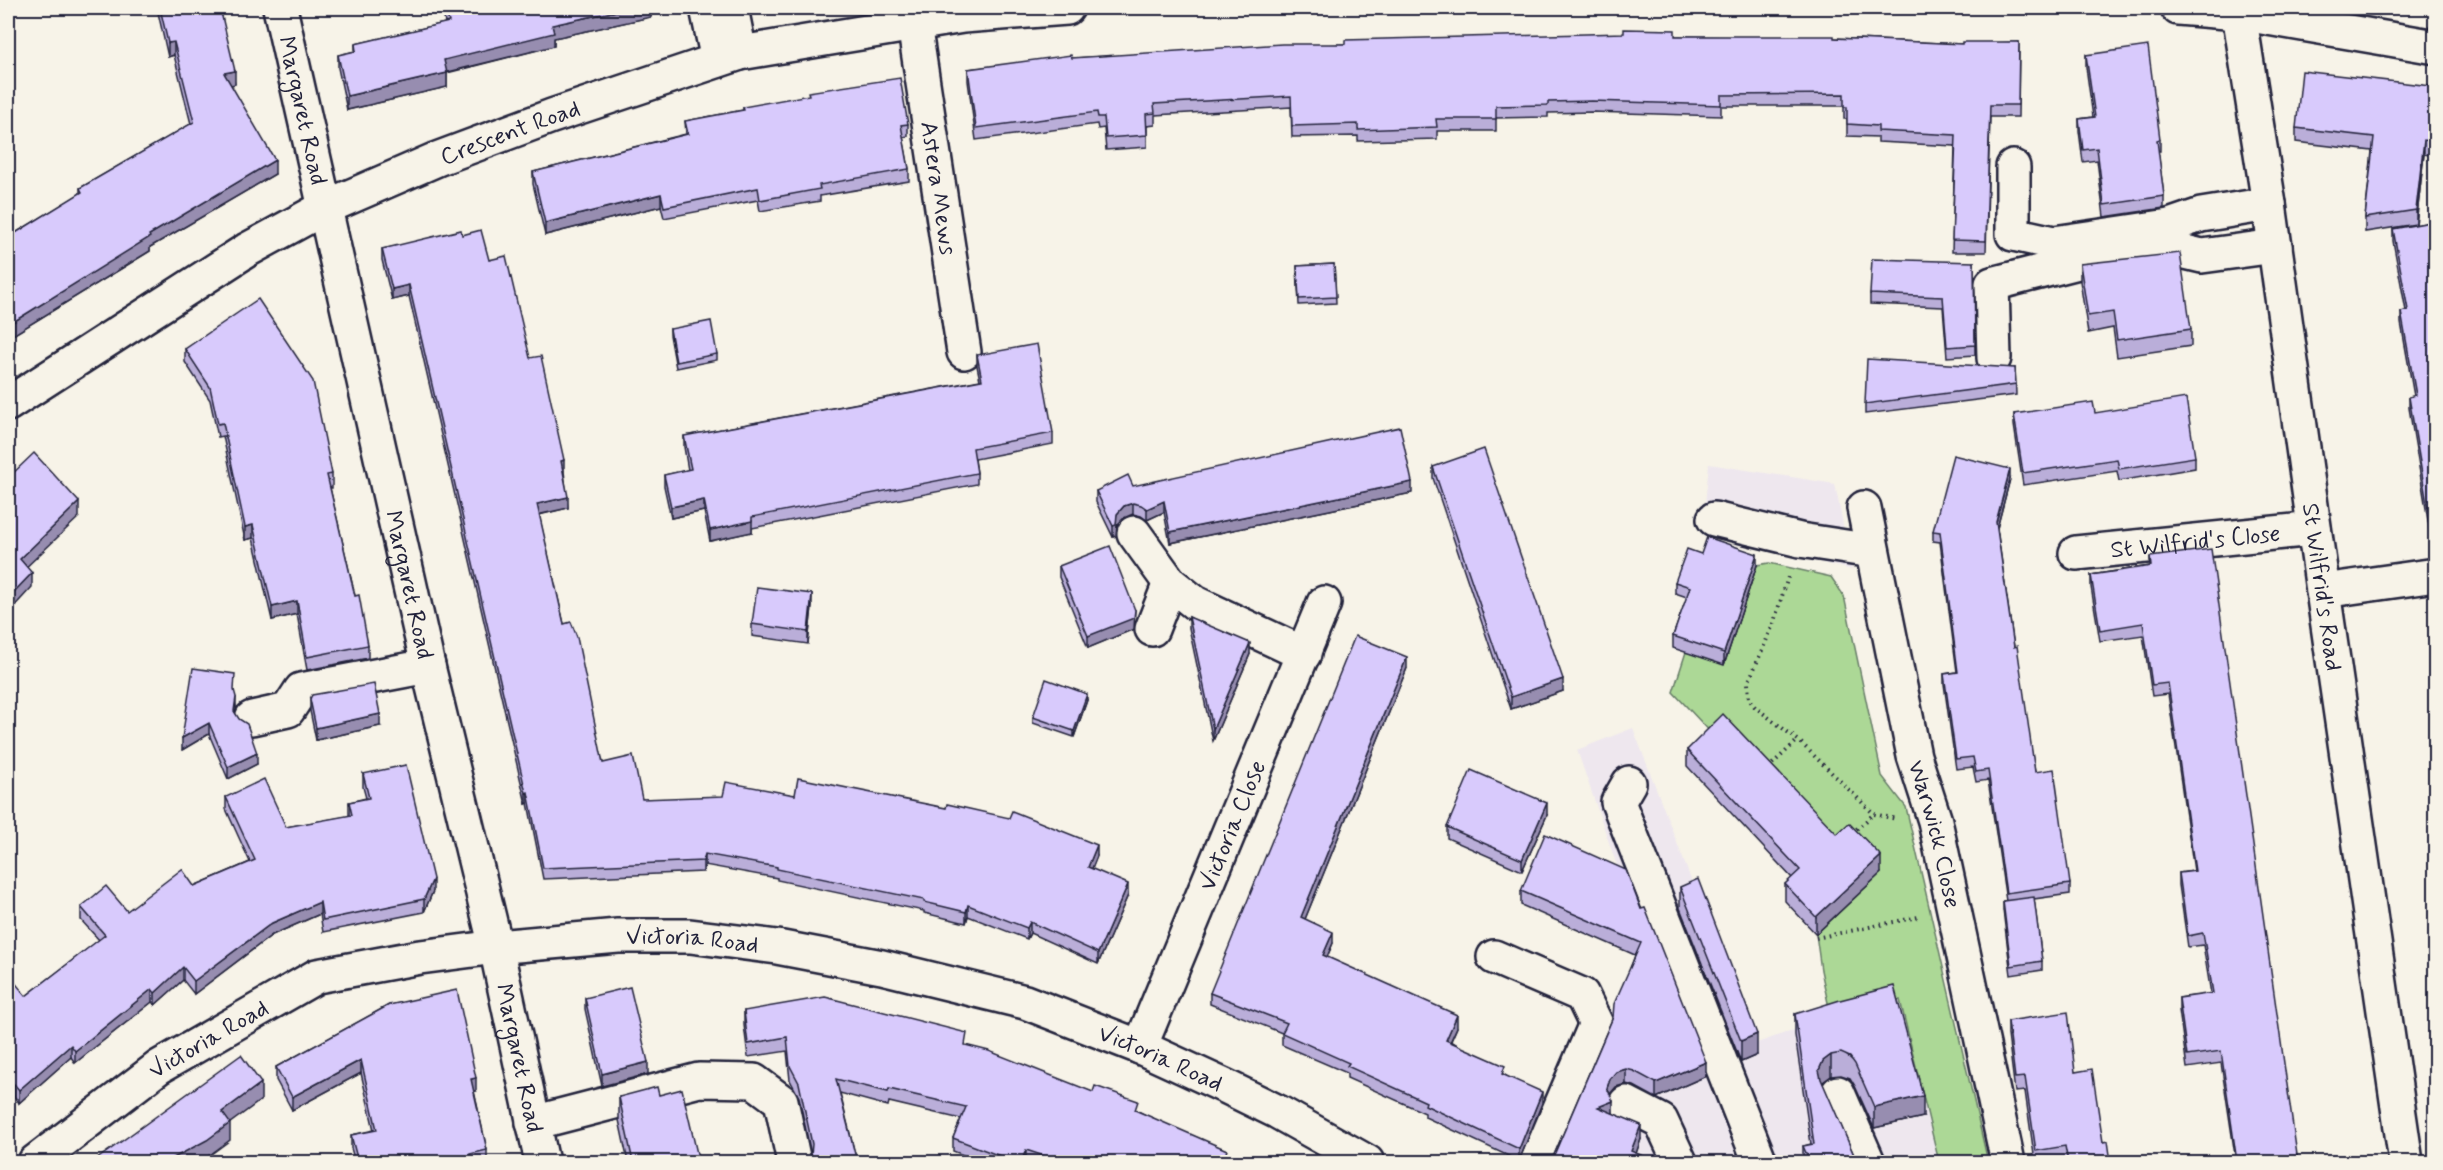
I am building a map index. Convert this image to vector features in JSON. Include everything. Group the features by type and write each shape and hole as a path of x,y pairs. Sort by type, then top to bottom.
{"street":[{"name":"Margaret Road","path":"280,8 428,666 496,946 542,1162"},
{"path":"707,8 729,56"},
{"path":"729,56 731,8"},
{"name":"Crescent Road","path":"8,404 247,250 324,208 437,159 552,116 729,56 914,24 963,12 1067,8"},
{"path":"2178,8 2239,13 2436,47"},
{"name":"St Wilfrid's Road","path":"2239,13 2269,204 2406,1162"},
{"name":"Astera Mews","path":"914,24 964,352"},
{"path":"2013,167 2013,234 2054,243 2169,226 2201,215 2269,204"},
{"path":"1994,358 1992,284 2089,261 2177,250 2202,256 2275,246"},
{"name":"Warwick Close","path":"1864,508 1914,756 1935,821 2008,1162"},
{"path":"1714,519 1800,540 1872,551"},
{"name":"St Wilfrid's Close","path":"2076,553 2314,529"},
{"path":"1134,533 1170,583 1195,603 1304,654"},
{"path":"2323,591 2436,575"},
{"path":"1152,629 1170,583"},
{"name":"Victoria Close","path":"1140,1047 1324,603"},
{"path":"252,718 288,710 301,690 428,666"},
{"path":"1629,783 1618,802 1760,1162"},
{"name":"Victoria Road","path":"35,1162 159,1067 317,976 496,946 618,936 690,936 777,947 882,967 1025,1002 1140,1047 1278,1112 1367,1162"},
{"path":"1494,957 1582,995 1596,1024 1537,1162"},
{"path":"533,1123 699,1080 754,1081 781,1101 794,1162"},
{"path":"1838,1093 1868,1162"},
{"path":"1626,1103 1661,1121 1680,1162"}],"path":[{"path":"1800,540 1773,625 1748,683 1749,699 1755,707 1798,740 1874,814 1898,820 1935,821"},
{"path":"1763,773 1798,740"},
{"path":"1848,836 1874,814"},
{"path":"1816,938 1954,910"}],"shaded area":[{"path":"1709,464 1835,484 1852,570 1702,534"},
{"path":"1633,728 1754,1044 1831,1017 1900,1000 1939,1162 1548,1162 1642,938 1577,750"}],"green space":[{"path":"1769,563 1831,577 1844,596 1882,776 1906,807 1988,1162 1939,1162 1900,1000 1831,1017 1816,934 1880,873 1834,854 1716,738 1673,692 1686,652 1724,664 1757,565"}],"building":[{"path":"160,8 220,8 235,71 224,73 275,160 149,235 150,237 13,322 12,319 8,322 8,234 9,237 82,192 80,188 194,122 174,42 168,43"},
{"path":"445,8 630,8 552,25 554,33 444,60 447,73 347,96 338,55 356,51 355,44 449,22"},
{"path":"1624,29 1675,30 1675,36 1834,36 1834,38 1962,44 1962,42 2019,42 2018,105 1990,105 1986,241 1952,240 1956,135 1878,131 1878,126 1847,124 1844,94 1721,95 1721,105 1548,102 1548,105 1496,106 1496,119 1436,119 1437,127 1358,130 1358,124 1292,126 1291,96 1154,104 1155,113 1146,114 1147,135 1106,138 1104,117 1098,117 1097,112 976,128 968,69 1071,55 1072,58 1282,44 1345,44 1345,40 1624,33"},
{"path":"2148,46 2160,139 2157,140 2164,196 2104,205 2097,148 2083,150 2079,119 2095,117 2086,55"},
{"path":"2302,71 2431,86 2430,93 2436,94 2436,142 2424,140 2416,210 2365,218 2374,137 2296,128"},
{"path":"900,78 908,124 901,125 909,169 819,185 820,189 760,200 758,188 664,207 661,194 545,223 533,172 688,134 685,121 809,95 808,92"},
{"path":"2436,221 2436,545 2434,545 2409,397 2416,395 2401,312 2408,310 2393,229"},
{"path":"461,230 462,235 481,230 489,260 506,256 530,358 541,356 564,460 561,461 568,497 537,504 564,624 571,622 577,637 603,763 633,756 642,799 723,796 726,782 795,795 798,778 946,808 947,804 1009,818 1012,811 1097,845 1088,867 1128,884 1098,953 1030,922 1027,928 968,905 966,912 924,902 924,900 777,869 777,867 705,854 703,861 543,868 528,792 526,793 409,285 392,289 382,249"},
{"path":"2180,253 2191,329 2117,340 2113,312 2088,316 2080,264"},
{"path":"1872,259 1974,262 1975,345 1947,347 1943,297 1870,294"},
{"path":"1334,264 1336,297 1299,299 1297,266"},
{"path":"258,299 313,381 332,474 327,475 355,596 359,595 368,645 307,657 297,601 272,607 253,525 245,527 223,423 218,424 210,387 185,349"},
{"path":"711,321 717,354 676,362 670,329"},
{"path":"1037,344 1053,433 973,448 977,473 752,517 752,521 710,530 704,500 671,507 664,475 691,469 684,436 982,380 977,355"},
{"path":"1867,359 2015,368 2016,384 1865,404"},
{"path":"2186,398 2195,457 2119,469 2117,459 2023,473 2014,414 2093,402 2095,413"},
{"path":"1400,427 1412,482 1170,532 1164,501 1147,509 1133,503 1124,506 1117,514 1116,525 1113,526 1096,491 1128,475 1133,486"},
{"path":"1484,449 1563,679 1511,697 1433,467"},
{"path":"34,453 79,502 20,559 32,573 8,598 8,478"},
{"path":"1953,455 2010,469 1996,522 2014,647 2017,646 2035,772 2054,769 2070,884 2006,893 1988,770 1976,772 1973,757 1956,759 1944,674 1958,672 1940,532 1933,531"},
{"path":"1707,537 1757,554 1724,653 1673,636 1690,587 1675,582 1687,549 1701,554"},
{"path":"1110,546 1135,610 1134,618 1088,636 1059,566"},
{"path":"2211,549 2298,1162 2237,1162 2221,1051 2187,1056 2179,998 2213,993 2203,933 2188,936 2179,873 2195,871 2168,683 2152,685 2143,623 2100,630 2091,575 2151,566 2150,557"},
{"path":"757,587 812,594 808,632 752,624"},
{"path":"1189,617 1250,643 1213,729"},
{"path":"1355,636 1407,657 1301,917 1333,932 1323,955 1457,1015 1446,1040 1505,1066 1502,1074 1542,1092 1519,1149 1425,1105 1426,1102 1347,1066 1349,1063 1282,1033 1287,1023 1210,993"},
{"path":"193,668 235,674 234,711 239,719 247,724 257,753 228,767 209,723 182,738"},
{"path":"1046,679 1087,694 1074,731 1033,717"},
{"path":"374,684 380,714 316,728 310,699 312,695"},
{"path":"1723,714 1837,834 1849,823 1881,856 1816,917 1785,884 1800,870 1687,750"},
{"path":"406,765 433,879 424,899 323,920 320,902 272,923 194,981 183,967 155,993 152,989 75,1051 71,1045 19,1090 14,1084 8,1091 8,974 26,996 105,935 81,907 106,886 127,911 182,869 194,886 255,860 226,797 264,779 286,827 352,815 349,802 369,798 363,774"},
{"path":"1471,770 1547,803 1522,860 1447,827"},
{"path":"1545,834 1626,870 1641,909 1645,908 1706,1062 1656,1083 1626,1069 1616,1072 1610,1079 1607,1088 1613,1101 1598,1107 1641,1125 1631,1151 1658,1162 1547,1162 1554,1155 1613,1017 1614,1004 1641,943 1521,891"},
{"path":"1698,879 1757,1034 1741,1041 1680,887"},
{"path":"2034,897 2042,961 2011,966 2003,901"},
{"path":"1894,986 1923,1096 1874,1107 1850,1057 1841,1053 1831,1055 1823,1061 1819,1070 1821,1079 1857,1162 1810,1162 1803,1146 1814,1144 1795,1014"},
{"path":"630,987 648,1062 602,1074 585,998"},
{"path":"457,990 476,1078 471,1079 487,1150 470,1154 472,1162 358,1162 351,1135 377,1130 361,1060 292,1097 276,1067 389,1005"},
{"path":"825,997 967,1033 965,1045 989,1051 1093,1092 1095,1086 1138,1101 1135,1110 1227,1150 1224,1158 1234,1162 1062,1162 1026,1150 1021,1162 1016,1162 953,1138 966,1107 836,1079 857,1162 813,1162 812,1144 799,1083 790,1066 787,1037 748,1044 744,1011"},
{"path":"2068,1012 2075,1072 2092,1069 2103,1142 2108,1141 2111,1162 2068,1162 2065,1146 2036,1151 2025,1077 2015,1078 2008,1021"},
{"path":"241,1055 261,1083 222,1112 230,1123 207,1140 166,1162 93,1162"},
{"path":"657,1087 659,1095 682,1089 699,1162 633,1162 619,1097"}]}
